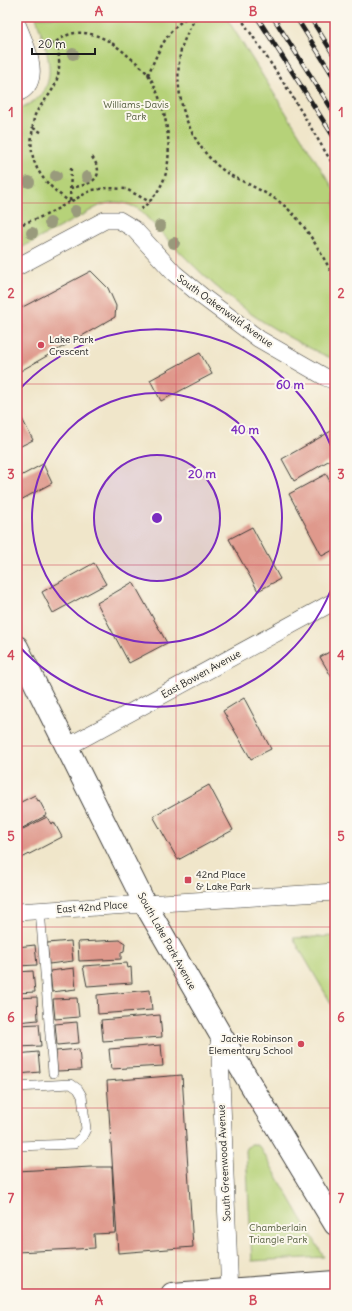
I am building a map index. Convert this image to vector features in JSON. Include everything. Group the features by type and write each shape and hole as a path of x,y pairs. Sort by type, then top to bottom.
{"street":[{"path":"17,24 30,58 32,71 27,87 17,94"},
{"name":"South Oakenwald Avenue","path":"17,267 105,220 119,220 134,229 174,273 259,339 335,381"},
{"name":"East Bowen Avenue","path":"68,747 335,601"},
{"name":"South Lake Park Avenue","path":"17,647 145,904 219,1032 335,1224"},
{"name":"East 42nd Place","path":"17,912 335,892"},
{"name":"South Greenwood Avenue","path":"219,1032 230,1292"},
{"path":"172,1294 230,1292 335,1282"}],"lane":[{"path":"40,910 53,1073"},
{"path":"17,1087 71,1084 78,1088 82,1096 86,1129 82,1137 74,1144 17,1146"}],"path":[{"path":"148,75 159,50 180,22 188,17"},
{"path":"196,17 181,50 179,74 181,100 187,122 199,144 214,163 231,176 274,198 292,212 308,232 335,278"},
{"path":"240,17 289,91 335,168"},
{"path":"46,49 74,33 99,36 118,46 148,75 156,91 168,133 167,168 159,190 150,202 140,210"},
{"path":"57,42 59,71 51,93 36,113 33,128 32,152 44,180 70,202"},
{"path":"33,128 43,133"},
{"path":"70,188 84,186 95,178 98,173 98,168 92,157"},
{"path":"70,202 71,166"},
{"path":"17,226 46,215 92,190 108,188 126,189 150,202"}],"green space":[{"name":"Williams-Davis Park","path":"36,17 226,17 335,191 335,360 278,331 237,304 192,264 140,210 130,205 116,202 101,205 17,250 17,110 39,97 45,89 49,69 46,47"},
{"path":"335,936 335,1010 293,938"},
{"name":"Chamberlain Triangle Park","path":"251,1144 255,1144 260,1147 324,1257 252,1261 246,1151"}],"building":[{"name":"Lake Park Crescent","path":"91,271 108,288 116,306 115,317 17,373 17,310"},
{"path":"200,353 212,374 161,401 150,380"},
{"path":"17,409 33,440 17,448"},
{"path":"333,430 335,434 335,457 294,481 282,459"},
{"path":"43,464 52,483 17,502 17,478"},
{"path":"326,474 335,491 335,549 322,556 289,494"},
{"path":"252,527 280,579 258,591 229,539"},
{"path":"94,563 106,584 53,613 42,592"},
{"path":"133,582 167,643 129,663 97,603"},
{"path":"335,649 335,683 320,657"},
{"path":"244,698 271,749 251,759 223,711"},
{"path":"209,785 233,830 178,860 153,816"},
{"path":"35,795 47,815 17,831 17,804"},
{"path":"47,817 51,824 54,822 62,837 18,860 17,832"},
{"path":"120,940 125,943 124,951 121,952 121,959 79,961 78,942"},
{"path":"71,941 73,961 49,964 47,943"},
{"path":"35,945 37,965 17,966 17,947"},
{"path":"127,963 128,968 131,967 132,983 87,986 83,966"},
{"path":"74,968 76,989 52,992 50,971"},
{"path":"33,971 35,992 17,993 17,972"},
{"path":"150,990 152,1010 98,1014 97,995"},
{"path":"37,997 38,1020 17,1022 17,998"},
{"path":"77,998 79,1017 55,1019 53,999"},
{"path":"160,1015 162,1037 103,1041 101,1020"},
{"path":"77,1022 79,1043 57,1045 55,1024"},
{"path":"39,1024 41,1046 17,1047 17,1025"},
{"path":"161,1045 163,1066 111,1069 109,1049"},
{"path":"79,1049 81,1070 57,1071 56,1051"},
{"path":"38,1052 40,1072 19,1074 17,1054"},
{"path":"182,1075 193,1247 118,1253 107,1081"},
{"path":"112,1167 115,1233 94,1234 95,1248 17,1252 17,1171"}],"railway":[{"path":"257,17 335,139"},
{"path":"273,17 335,114"},
{"path":"296,17 335,79"},
{"path":"310,17 335,57"}],"place":[{"name":"Lake Park Crescent","path":"41,345"},
{"name":"42nd Place & Lake Park","path":"188,880"},
{"name":"Jackie Robinson Elementary School","path":"301,1044"}]}
